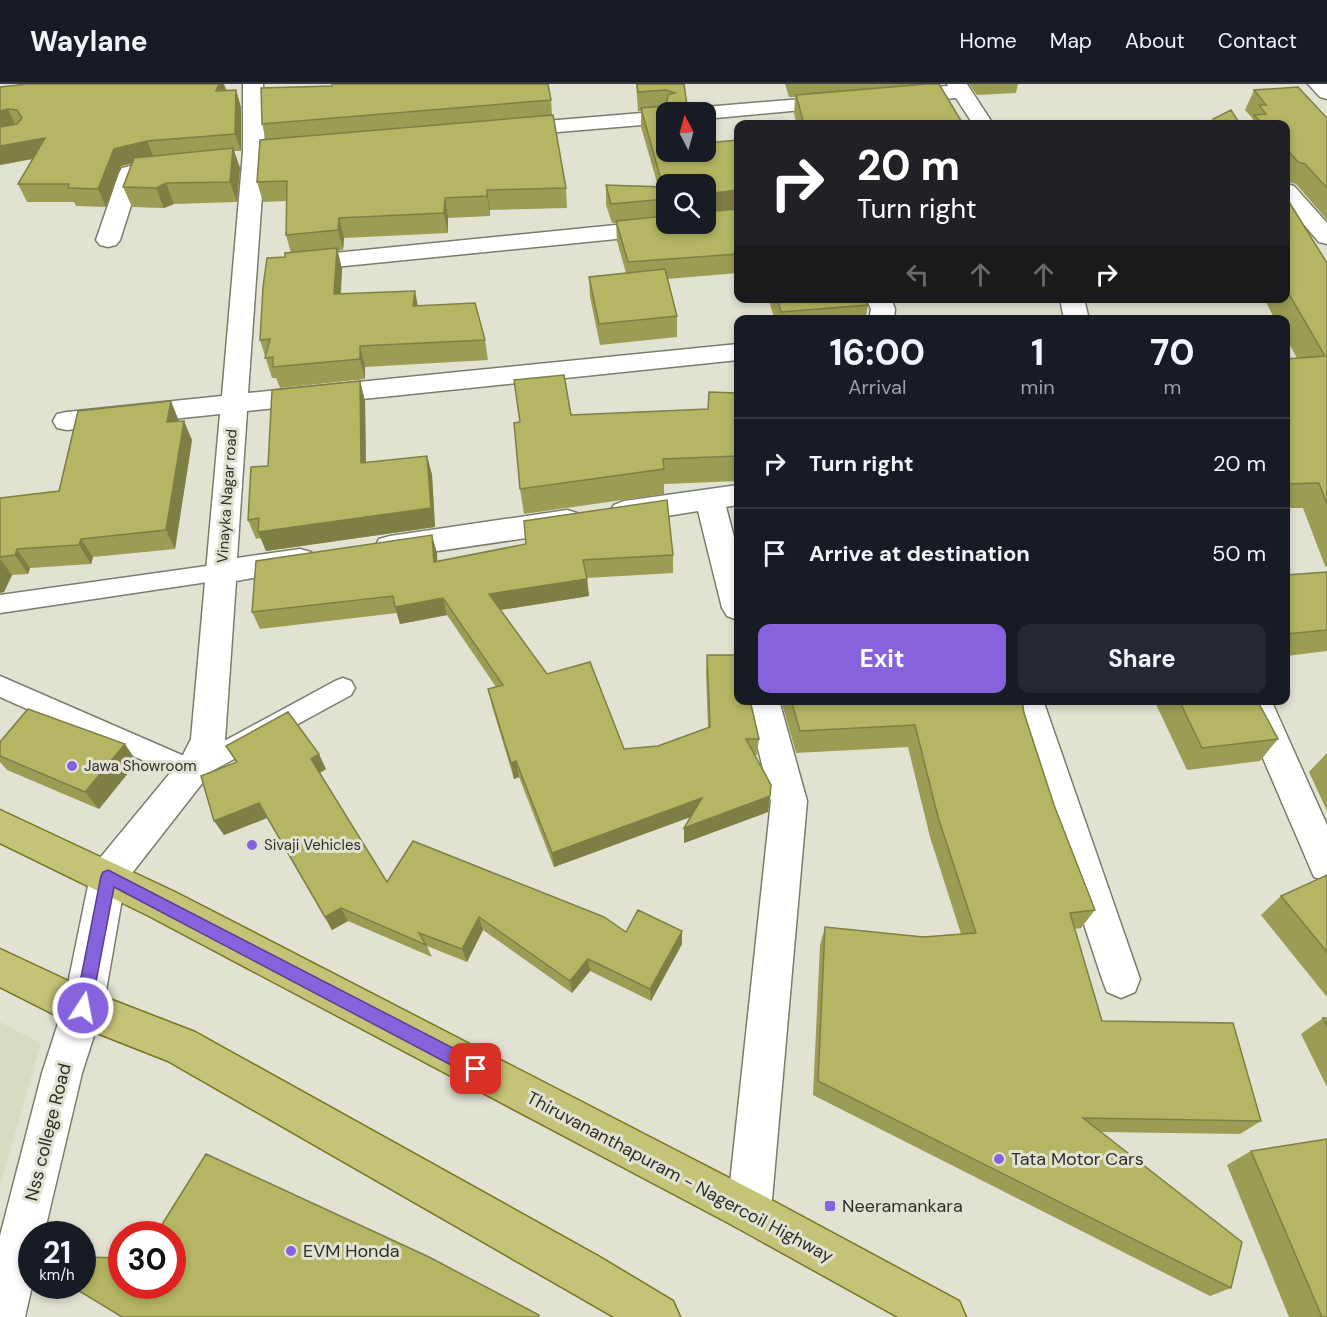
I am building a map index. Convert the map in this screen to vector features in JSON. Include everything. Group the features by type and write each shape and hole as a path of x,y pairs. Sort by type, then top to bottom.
{"main road":[{"name":"Thiruvananthapuram - Nagercoil Highway","path":"0,826 108,876 749,1211 943,1317"},
{"path":"0,967 83,1008 181,1046 582,1272 657,1317"}],"street":[{"name":"Vinayka Nagar road","path":"108,876 192,771 208,740 254,156 253,84"},
{"path":"1318,84 1327,93"},
{"path":"880,98 959,87 980,120"},
{"path":"716,112 857,100"},
{"path":"489,132 656,118"},
{"path":"108,240 130,173 176,166"},
{"path":"1290,195 1327,237"},
{"path":"245,269 656,228"},
{"path":"67,421 734,352"},
{"path":"360,551 724,497 734,576"},
{"path":"221,572 326,556"},
{"path":"749,1211 789,801 763,705"},
{"path":"1028,705 1121,979"},
{"path":"1256,705 1327,865"},
{"name":"Nss college Road","path":"2,1317 62,1073 83,1008 108,876"}],"lane":[{"path":"0,604 221,572"},
{"path":"0,686 192,771 343,688"}],"shaded area":[{"path":"0,1022 41,1043 0,1186"}],"building":[{"path":"27,84 219,84 216,91 236,90 235,134 147,141 114,149 98,189 68,188 69,184 18,184 45,138 0,146 0,127 17,124 22,118 17,110 0,111 0,87"},
{"path":"332,84 548,84 551,100 262,124 261,88 332,86"},
{"path":"637,84 684,84 687,102 667,102 668,95 675,93 666,90 638,92"},
{"path":"939,84 961,120 803,120 796,95"},
{"path":"1298,87 1327,118 1327,188 1305,164 1298,162 1290,153 1290,120 1259,120 1254,115 1266,114 1259,105 1266,105 1254,90"},
{"path":"656,107 656,162 641,108"},
{"path":"1231,110 1237,120 1213,120"},
{"path":"553,115 566,188 487,190 487,196 445,198 444,213 339,218 338,230 286,235 287,181 257,182 260,140"},
{"path":"734,140 734,190 716,193 716,174 659,174 656,162 716,162 716,142"},
{"path":"233,148 230,182 166,183 156,188 123,187 134,158"},
{"path":"606,185 656,187 656,200 611,204"},
{"path":"1290,203 1327,263 1327,504 1319,483 1290,484 1290,359 1325,356 1290,296"},
{"path":"734,209 734,254 628,262 616,221 656,217 656,234 716,234 716,211"},
{"path":"337,248 334,294 415,291 413,306 475,303 485,340 360,346 360,359 273,367 273,357 265,358 270,339 260,340 267,258 285,257 285,253"},
{"path":"665,269 677,316 599,324 589,277"},
{"path":"778,303 867,303 868,305 781,312"},
{"path":"564,375 571,415 708,409 709,392 734,393 734,456 663,459 664,469 520,489 514,423 520,422 514,380"},
{"path":"360,381 361,463 427,456 431,508 258,532 259,518 248,520 251,467 268,466 272,390"},
{"path":"171,401 167,422 184,421 166,530 81,539 79,545 17,549 15,555 0,557 0,498 59,491 78,411"},
{"path":"667,500 673,555 583,560 587,579 489,594 547,674 590,662 624,749 658,746 710,727 707,655 734,655 734,705 751,705 759,739 746,739 771,785 770,796 684,828 702,798 552,853 516,761 511,763 488,689 503,685 443,598 395,607 393,596 252,612 256,561 432,535 434,562 526,544 524,521"},
{"path":"1327,572 1327,630 1290,634 1290,575"},
{"path":"792,705 1023,705 1054,805 1095,910 1070,913 1102,1021 1233,1023 1261,1121 1083,1118 1242,1242 1231,1288 818,1081 825,927 923,937 976,933 938,817 915,725 800,731"},
{"path":"1181,705 1260,705 1278,739 1202,748"},
{"name":"Jawa Showroom","path":"28,709 125,744 85,792 0,756 0,742"},
{"path":"288,712 319,754 311,759 387,882 413,841 604,917 626,932 638,910 682,931 650,989 588,959 570,981 479,917 462,949 419,933 426,945 341,908 325,917 259,803 214,821 201,776 237,762 226,746"},
{"path":"1327,875 1327,952 1281,896"},
{"path":"1327,1139 1327,1317 1322,1317 1251,1151"},
{"name":"EVM Honda","path":"206,1154 429,1257 539,1315 538,1317 122,1317 92,1299 96,1299 96,1257 108,1258 108,1299 186,1299 186,1221 164,1221"}],"place":[{"name":"Jawa Showroom","path":"72,766"},
{"name":"Sivaji Vehicles","path":"252,845"},
{"name":"Tata Motor Cars","path":"999,1159"},
{"name":"Neeramankara","path":"830,1206"},
{"name":"EVM Honda","path":"291,1251"}],"route":[{"path":"83,1008 108,876 476,1069"}]}
